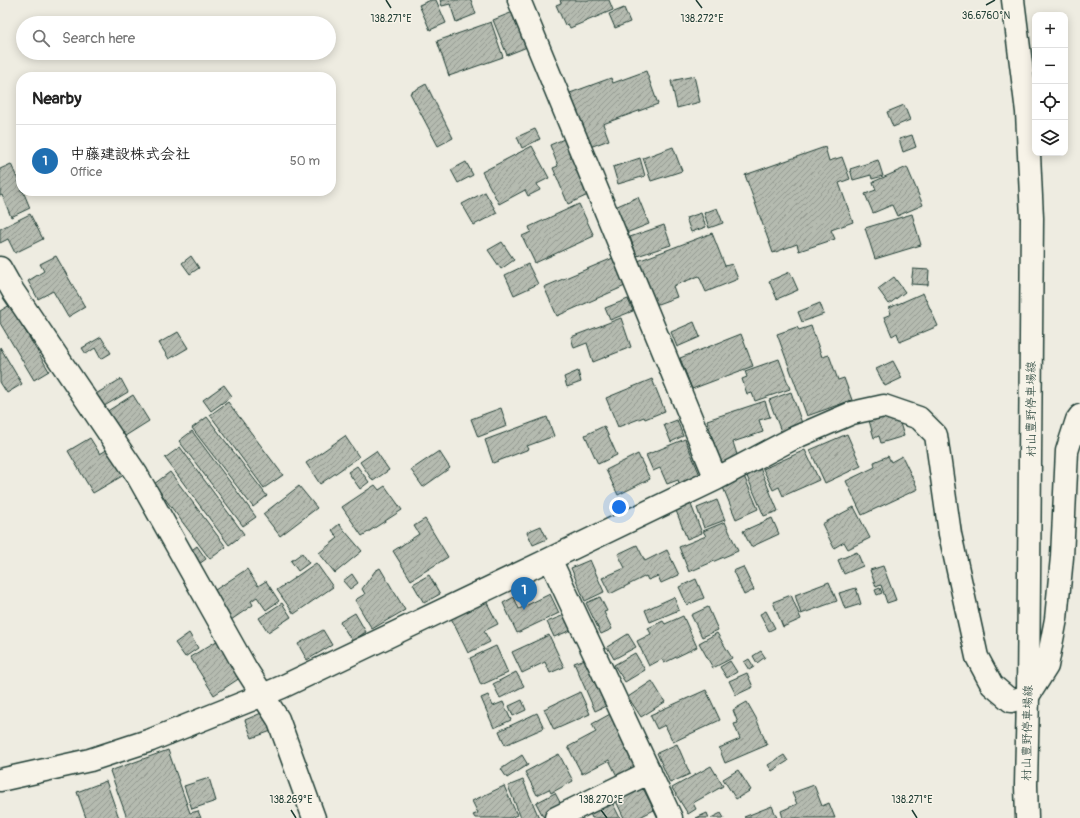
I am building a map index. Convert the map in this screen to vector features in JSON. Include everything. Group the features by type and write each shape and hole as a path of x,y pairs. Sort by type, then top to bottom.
{"street":[{"path":"519,0 716,479"},
{"name":"村山豊野停車場線","path":"1013,0 1027,112 1032,218 1026,785 1027,818"},
{"path":"0,268 13,291 137,475 246,669 278,719 314,818"},
{"path":"0,780 90,760 151,740 282,687 716,479 794,438 852,413 884,406 919,418 936,435 950,534 977,657 992,685 1011,701 1028,696 1047,666 1056,619 1062,558 1067,451 1077,420 1080,416"},
{"path":"550,559 671,818"},
{"path":"556,818 650,772"}],"building":[{"path":"431,0 436,0 446,23 430,30 419,5"},
{"path":"440,0 471,0 476,14 456,22 450,4 442,6"},
{"path":"560,0 609,0 613,10 570,28 568,24 565,25 556,5 561,3"},
{"path":"624,8 630,22 615,28 609,14"},
{"path":"513,12 527,47 507,55 493,20"},
{"path":"491,22 503,57 449,76 437,41"},
{"path":"646,71 658,104 603,124 609,140 590,147 570,93 611,78 613,83"},
{"path":"694,76 700,102 677,108 671,81"},
{"path":"426,84 453,138 438,146 410,93"},
{"path":"904,105 910,120 893,127 887,112"},
{"path":"535,129 540,139 522,148 517,137"},
{"path":"912,135 916,147 903,152 899,139"},
{"path":"564,139 588,195 568,204 553,168 558,166 550,145"},
{"path":"532,146 549,178 537,184 540,190 528,196 525,190 499,204 482,172"},
{"path":"673,147 682,171 651,181 643,158"},
{"path":"825,147 829,161 842,157 850,179 839,183 853,222 831,230 835,239 799,251 797,244 773,253 745,175"},
{"path":"640,158 645,176 618,184 613,167"},
{"path":"878,160 883,176 872,179 871,175 853,180 850,169"},
{"path":"466,162 473,175 458,183 451,170"},
{"path":"11,164 16,176 16,196 25,196 30,208 11,217 2,195 0,196 0,169"},
{"path":"907,167 923,205 897,216 892,205 873,213 865,194 876,190 873,182"},
{"path":"485,192 497,213 474,225 462,204"},
{"path":"638,197 649,224 626,233 615,207"},
{"path":"579,204 594,236 535,263 522,236 531,232 529,227"},
{"path":"717,208 723,223 709,228 704,213"},
{"path":"701,213 706,227 691,232 686,218"},
{"path":"30,214 43,239 15,253 8,239 0,243 0,229"},
{"path":"912,214 921,245 875,259 865,228"},
{"path":"664,225 671,245 637,256 630,237"},
{"path":"712,233 725,266 732,264 738,279 706,292 699,276 673,286 677,297 655,305 638,261"},
{"path":"502,242 514,260 501,269 488,250"},
{"path":"56,256 85,307 68,317 53,291 38,299 28,281 44,271 40,264"},
{"path":"191,256 199,268 190,274 182,263"},
{"path":"613,258 625,286 557,316 544,287"},
{"path":"528,264 538,284 514,295 505,275"},
{"path":"913,269 929,270 928,285 911,284"},
{"path":"790,272 798,290 777,299 769,281"},
{"path":"894,277 905,292 889,304 878,289"},
{"path":"923,293 938,326 900,342 897,333 892,336 884,317 891,314 889,308"},
{"path":"628,299 633,311 610,320 605,308"},
{"path":"820,303 824,314 802,322 798,312"},
{"path":"10,305 49,371 34,380 0,323 0,311"},
{"path":"621,318 631,347 593,362 587,343 574,348 571,337"},
{"path":"694,322 700,337 677,347 671,332"},
{"path":"811,326 822,357 829,355 838,380 844,378 852,400 807,416 777,334 797,327 799,330"},
{"path":"178,332 188,348 169,359 159,343"},
{"path":"741,334 753,366 692,389 680,358"},
{"path":"101,337 111,353 101,359 95,348 86,354 82,348"},
{"path":"0,347 22,384 7,393 0,382"},
{"path":"779,359 790,389 755,401 752,393 747,394 742,379 747,377 745,371"},
{"path":"893,361 902,378 885,386 876,369"},
{"path":"578,371 581,382 567,387 564,377"},
{"path":"121,379 128,392 101,408 94,395"},
{"path":"652,379 665,411 618,427 606,398"},
{"path":"224,385 232,396 211,411 203,400"},
{"path":"791,392 803,426 782,434 769,400"},
{"path":"133,395 149,421 122,438 106,412"},
{"path":"765,401 770,417 759,420 763,432 733,442 739,461 721,467 707,420"},
{"path":"228,402 283,475 264,488 210,415"},
{"path":"501,408 507,426 478,437 471,419"},
{"path":"207,417 267,496 253,507 192,428"},
{"path":"547,417 554,436 527,446 529,449 493,463 485,440"},
{"path":"868,417 898,417 904,436 881,443 879,436 874,438"},
{"path":"677,420 683,436 671,442 664,425"},
{"path":"604,426 617,455 598,464 585,435"},
{"path":"192,431 256,517 243,526 179,441"},
{"path":"847,434 861,466 825,483 810,450"},
{"path":"345,436 359,457 320,484 306,463"},
{"path":"90,438 100,454 108,449 124,475 93,493 68,451"},
{"path":"685,439 700,475 679,483 678,480 667,484 660,468 653,471 646,455"},
{"path":"180,447 244,534 229,545 165,458"},
{"path":"805,450 819,480 783,496 779,487 773,490 763,469"},
{"path":"376,451 389,470 373,481 360,462"},
{"path":"439,451 450,468 423,487 411,470"},
{"path":"638,454 650,479 618,495 606,470"},
{"path":"888,456 891,462 902,456 918,489 862,515 846,481 875,467 874,462"},
{"path":"357,466 369,482 360,489 348,472"},
{"path":"760,468 778,511 764,516 746,474"},
{"path":"170,472 226,547 210,559 154,484"},
{"path":"744,476 758,509 736,519 722,485"},
{"path":"375,485 379,490 385,486 402,510 362,536 342,507"},
{"path":"299,486 317,508 280,536 263,514"},
{"path":"717,500 725,520 704,528 697,508"},
{"path":"690,502 702,533 687,539 675,508"},
{"path":"854,507 870,538 848,549 844,542 834,548 822,524"},
{"path":"772,518 779,534 751,547 743,531"},
{"path":"425,519 448,557 411,580 393,551 419,534 414,526"},
{"path":"725,522 738,551 689,572 679,547 706,536 703,531"},
{"path":"339,524 362,551 335,573 319,553 338,538 332,530"},
{"path":"541,526 547,539 533,545 527,532"},
{"path":"637,545 645,561 667,550 679,575 661,583 658,576 648,580 646,576 610,594 602,578 625,568 618,554"},
{"path":"197,546 206,559 199,564 189,552"},
{"path":"857,552 863,566 844,574 838,560"},
{"path":"302,553 309,563 298,571 291,561"},
{"path":"590,560 604,592 585,601 571,568"},
{"path":"316,563 333,587 294,614 277,590"},
{"path":"883,566 896,600 887,603 881,585 876,587 870,570"},
{"path":"743,567 754,590 744,595 733,571"},
{"path":"380,568 405,610 372,629 355,600 365,594 362,589 375,571"},
{"path":"247,569 258,586 266,581 279,601 266,610 257,597 251,601 253,605 231,620 212,592"},
{"path":"352,574 358,583 350,589 343,581"},
{"path":"429,575 440,594 424,603 413,584"},
{"path":"696,579 704,598 687,605 679,587"},
{"path":"829,582 837,601 801,614 795,595"},
{"path":"856,588 861,604 845,609 839,593"},
{"path":"880,588 882,593 877,595 875,590"},
{"path":"550,594 559,613 517,633 503,603 514,597 519,609"},
{"path":"791,595 801,619 783,627 773,602"},
{"path":"600,597 607,611 604,612 612,629 601,634 586,603"},
{"path":"674,597 679,610 650,622 645,610"},
{"path":"485,599 498,624 484,631 490,642 468,653 450,616"},
{"path":"282,603 291,617 268,632 259,618"},
{"path":"708,607 718,630 702,637 691,615"},
{"path":"766,611 775,628 769,631 760,614"},
{"path":"355,613 366,632 352,641 340,622"},
{"path":"567,614 574,629 554,637 547,622"},
{"path":"683,616 697,647 664,663 662,659 649,666 637,641 651,634 648,628 663,621 665,624"},
{"path":"323,630 332,645 307,660 298,644"},
{"path":"189,633 198,648 185,657 175,643"},
{"path":"717,633 732,658 713,668 699,643"},
{"path":"628,634 636,647 614,659 607,647"},
{"path":"549,635 564,667 550,673 545,662 522,673 512,652"},
{"path":"220,639 243,676 214,695 190,657"},
{"path":"496,646 508,673 481,685 470,658"},
{"path":"761,651 765,657 757,663 753,656"},
{"path":"635,653 645,670 625,682 614,665"},
{"path":"588,658 608,705 595,711 574,663"},
{"path":"749,659 754,667 749,670 744,662"},
{"path":"730,661 737,672 727,678 720,667"},
{"path":"516,672 524,686 500,698 493,684"},
{"path":"747,673 753,687 736,695 729,681"},
{"path":"652,681 665,702 641,717 628,697"},
{"path":"706,690 720,720 673,742 665,725 657,729 650,715"},
{"path":"580,692 590,714 554,730 544,709"},
{"path":"488,695 493,706 503,702 511,720 494,728 481,698"},
{"path":"522,700 526,710 513,716 509,706"},
{"path":"747,702 756,718 767,745 725,763 719,748 740,739 734,724 738,723 733,710"},
{"path":"266,711 274,730 252,738 245,720"},
{"path":"537,713 544,728 505,745 499,731"},
{"path":"612,713 641,772 620,782 609,760 582,774 568,747 596,732 592,724"},
{"path":"677,744 690,774 670,783 657,753"},
{"path":"168,750 190,813 198,811 201,818 127,818 110,771"},
{"path":"559,754 573,781 551,793 549,789 537,795 525,772"},
{"path":"522,755 528,765 507,778 501,769"},
{"path":"784,755 788,761 772,771 768,765"},
{"path":"711,766 723,786 693,803 696,809 688,814 672,788"},
{"path":"738,770 751,790 736,799 723,779"},
{"path":"209,778 216,801 192,809 184,786"},
{"path":"523,780 539,818 521,818 508,786"},
{"path":"106,781 119,818 86,818 77,792"},
{"path":"814,785 822,806 829,803 835,818 783,818 781,811 797,804 792,793"},
{"path":"504,786 517,815 510,818 475,818 473,815 478,813 472,801"},
{"path":"642,786 654,810 638,818 624,818 615,799"},
{"path":"555,793 564,810 549,818 544,818 536,803"},
{"path":"604,803 606,807 613,804 620,818 592,818 589,811"},
{"path":"772,806 777,818 744,817"},
{"path":"707,813 709,818 696,818"},
{"path":"721,813 724,818 711,818"}],"place":[{"name":"中藤建設株式会社","path":"524,610"}]}
